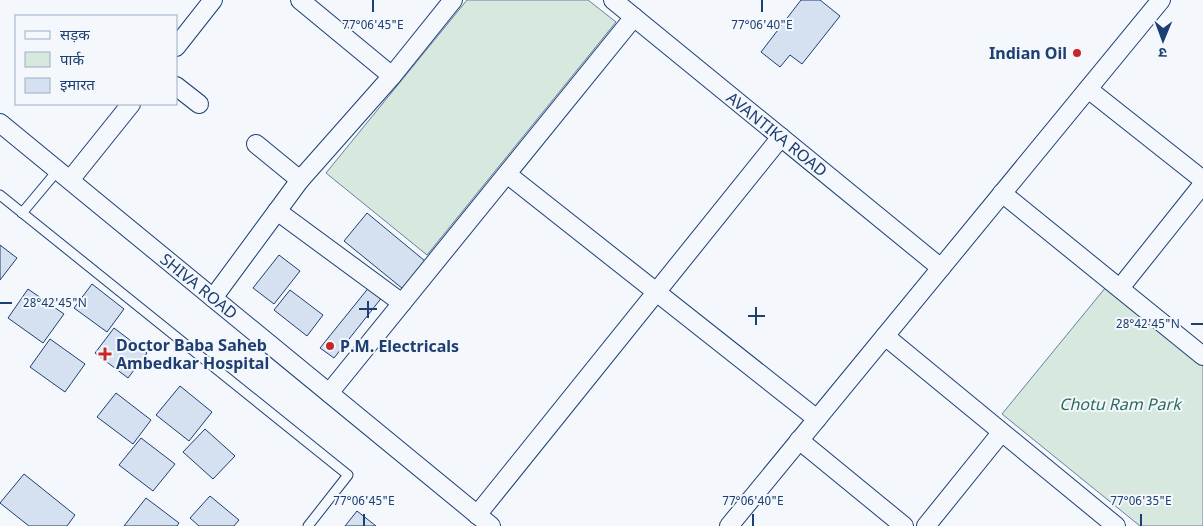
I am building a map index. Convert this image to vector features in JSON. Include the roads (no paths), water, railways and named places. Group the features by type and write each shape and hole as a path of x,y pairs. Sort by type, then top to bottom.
{"street":[{"path":"178,44 213,0"},
{"path":"300,0 392,76"},
{"path":"213,298 300,180 392,76 453,0"},
{"name":"AVANTIKA ROAD","path":"613,0 941,268"},
{"path":"729,526 1161,0"},
{"path":"329,393 634,17"},
{"path":"178,88 199,104"},
{"path":"1088,89 1203,180"},
{"path":"64,175 130,105"},
{"name":"SHIVA ROAD","path":"0,123 491,526"},
{"path":"477,515 781,137"},
{"path":"256,144 300,180"},
{"path":"507,174 817,419"},
{"path":"1120,288 1203,184"},
{"path":"1002,193 1203,356"},
{"path":"277,211 402,303"},
{"path":"885,336 1116,526"},
{"path":"926,526 1001,433"},
{"path":"799,440 904,526"}],"lane":[{"path":"22,213 64,175"},
{"path":"0,195 348,475 308,526"}],"place":[{"name":"Indian Oil","path":"1077,53"},
{"name":"P.M. Electricals","path":"330,346"},
{"name":"Doctor Baba Saheb Ambedkar Hospital","path":"105,354"}],"park label":[{"name":"Chotu Ram Park","path":"1120,404"}]}
